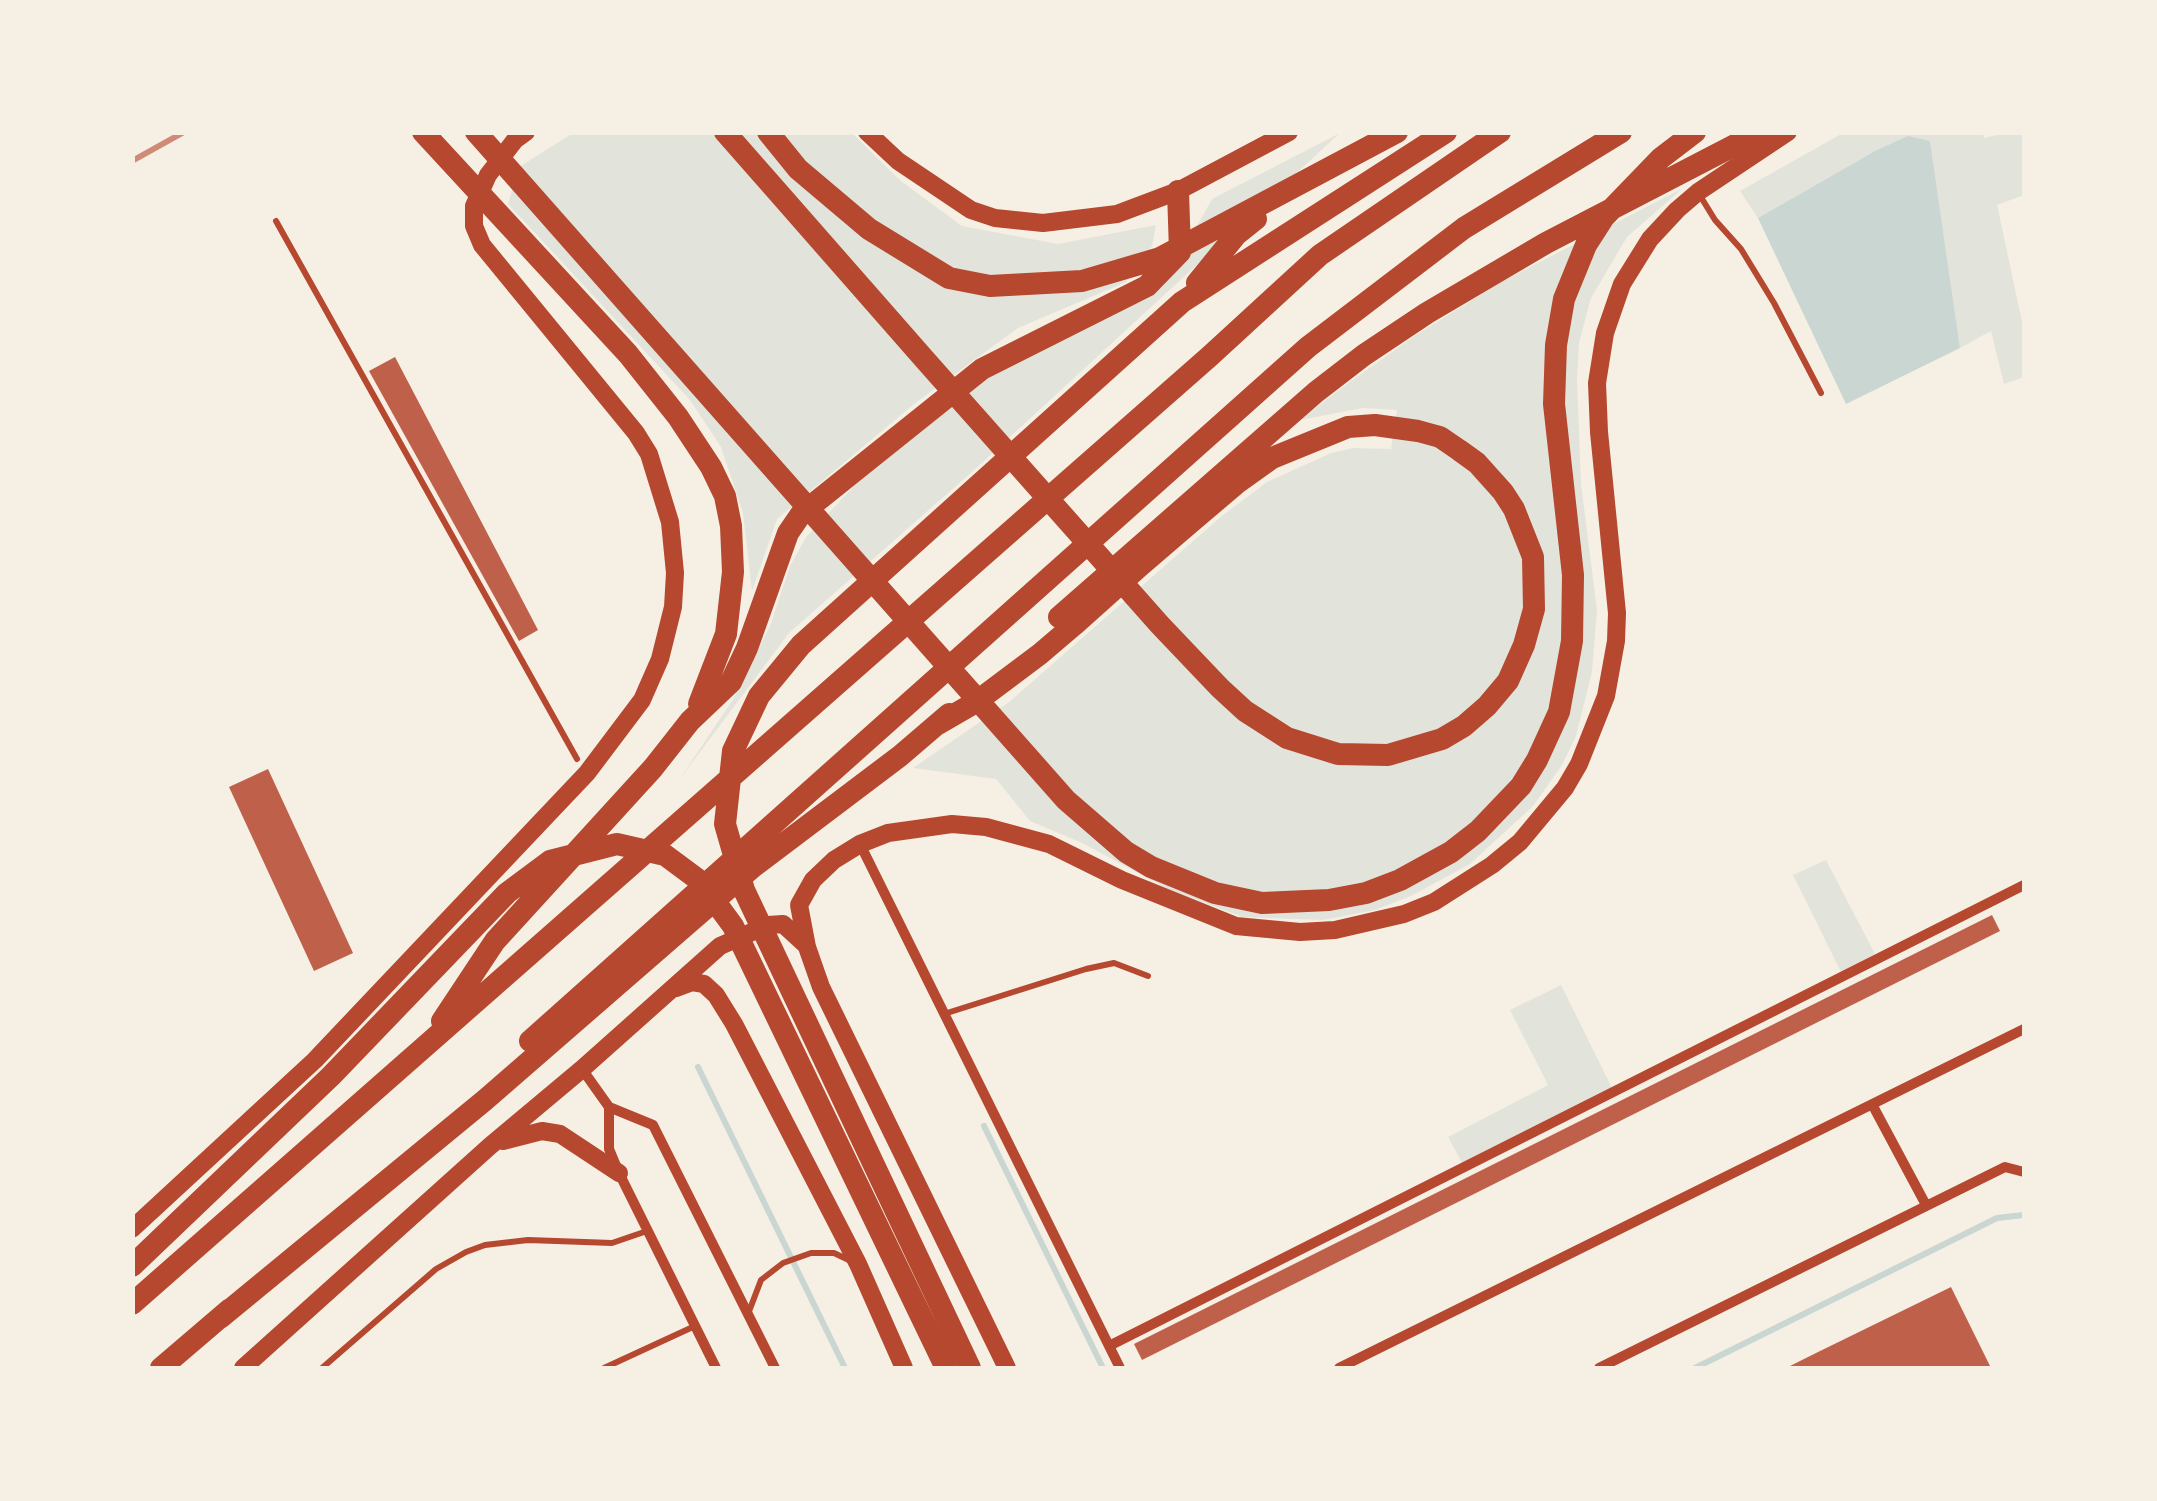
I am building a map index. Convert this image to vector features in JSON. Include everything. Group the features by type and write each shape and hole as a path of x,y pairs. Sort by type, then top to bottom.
{"highway":[{"path":"422,132 628,354 678,418 724,496 733,572 726,634 709,684 690,721"},
{"path":"476,132 1066,800 1126,852 1180,881 1240,900 1276,903 1366,893 1425,867 1464,842 1502,809 1537,760 1559,712 1572,640 1572,576 1554,404 1556,345 1564,300 1586,246 1604,217 1660,158 1695,132"},
{"path":"724,132 1199,667 1260,722 1287,738 1320,751 1362,757 1388,756 1442,740 1487,706 1508,681 1530,625 1535,586 1533,557 1504,492 1477,463 1440,437 1395,426 1348,428 1272,458 1202,512 1040,654 976,702 938,724"},
{"path":"768,132 798,169 869,229 949,278 990,286 1082,281 1160,258 1397,132"},
{"path":"970,1368 744,890 726,824 733,752 759,696 801,646 1182,302 1236,235 1368,132"},
{"path":"1182,302 1446,132"},
{"path":"132,1304 1320,255 1500,132"},
{"path":"212,1325 1308,347 1464,228 1621,132"},
{"path":"161,1368 485,1100 754,867 938,724 1364,354 1546,243 1760,132"},
{"path":"424,1049 495,941 653,768 690,721 731,682 788,533 801,514 982,368 1147,286 1180,252 1178,190"},
{"path":"132,1266 331,1076 508,893 550,861 618,844 664,855 700,881 734,926 946,1368"}],"main road":[{"path":"132,1229 315,1060 587,773 642,700 660,659 673,607 675,573 670,522 649,454 482,245 474,226 474,206 488,175 526,132"},
{"path":"867,132 898,162 971,210 994,218 1043,223 1093,220 1117,214 1178,190 1289,132"},
{"path":"1007,1368 822,987 798,905 813,880 834,860 860,844 888,833 952,824 1010,831 1049,844 1200,913 1268,932 1335,930 1404,914 1434,902 1492,865 1520,842 1565,788 1606,696 1618,614 1598,432 1599,355 1632,263 1650,238 1698,192 1788,132"},
{"path":"242,1368 720,946 768,925 784,924 807,946"},
{"path":"663,994 692,982 704,984 716,995 858,1264 904,1368"},
{"path":"490,1146 522,1134 560,1134 619,1173"}],"street":[{"path":"860,844 1120,1368"},
{"path":"1108,1346 2024,885"},
{"path":"1339,1368 2024,1029"},
{"path":"582,1070 609,1107 653,1125 775,1368"},
{"path":"1874,1106 1926,1205"},
{"path":"609,1107 609,1149 716,1368"},
{"path":"1599,1368 2006,1167 2024,1172"}],"lane":[{"path":"1698,192 1766,289 1821,393"},
{"path":"276,221 577,759"},
{"path":"947,1014 1086,969 1114,964 1148,976"},
{"path":"322,1368 436,1269 466,1252 485,1245 528,1240 612,1244 646,1231"},
{"path":"748,1314 761,1280 783,1263 811,1253 834,1253 858,1264"},
{"path":"604,1368 695,1326"}],"shaded area":[{"path":"851,132 901,181 962,226 1058,244 1156,225 1152,246 1126,282 1018,328 914,404 777,519 752,591 743,513 721,447 690,400 508,204 519,167 573,133"},
{"path":"1982,132 1984,138 2024,133 2024,195 1997,205 2024,331 2024,377 2004,384 1991,331 1960,348 1930,141 1875,151 1758,218 1740,191 1843,133"},
{"path":"1340,133 973,471 789,633 679,780 732,701 770,626 790,566 806,537 856,484 990,376 1163,287 1212,199"},
{"path":"1908,136 1930,141 1960,348 1846,404 1758,218"},
{"path":"1683,188 1627,237 1591,298 1579,343 1581,484 1597,610 1592,672 1576,736 1562,765 1533,806 1470,864 1413,895 1375,910 1323,920 1243,917 1172,891 1082,843 1030,821 996,779 913,768 1009,702 1223,515 1267,482 1331,453 1353,448 1391,449 1397,410 1363,408 1300,420 1347,384 1503,281"},
{"path":"1826,860 1875,954 1841,972 1793,875"},
{"path":"1561,985 1612,1088 1462,1163 1448,1137 1548,1085 1510,1010"}],"building":[{"path":"395,357 538,630 519,641 369,371"},
{"path":"268,769 353,953 314,971 229,787"},
{"path":"1992,915 2000,931 1142,1360 1134,1344"},
{"path":"1951,1287 1991,1368 1786,1368 1816,1353"}],"waterway":[{"path":"698,1067 845,1368"},
{"path":"984,1126 1103,1368"},
{"path":"1695,1368 1997,1218 2024,1215"}],"railway":[{"path":"132,161 184,132"}]}
